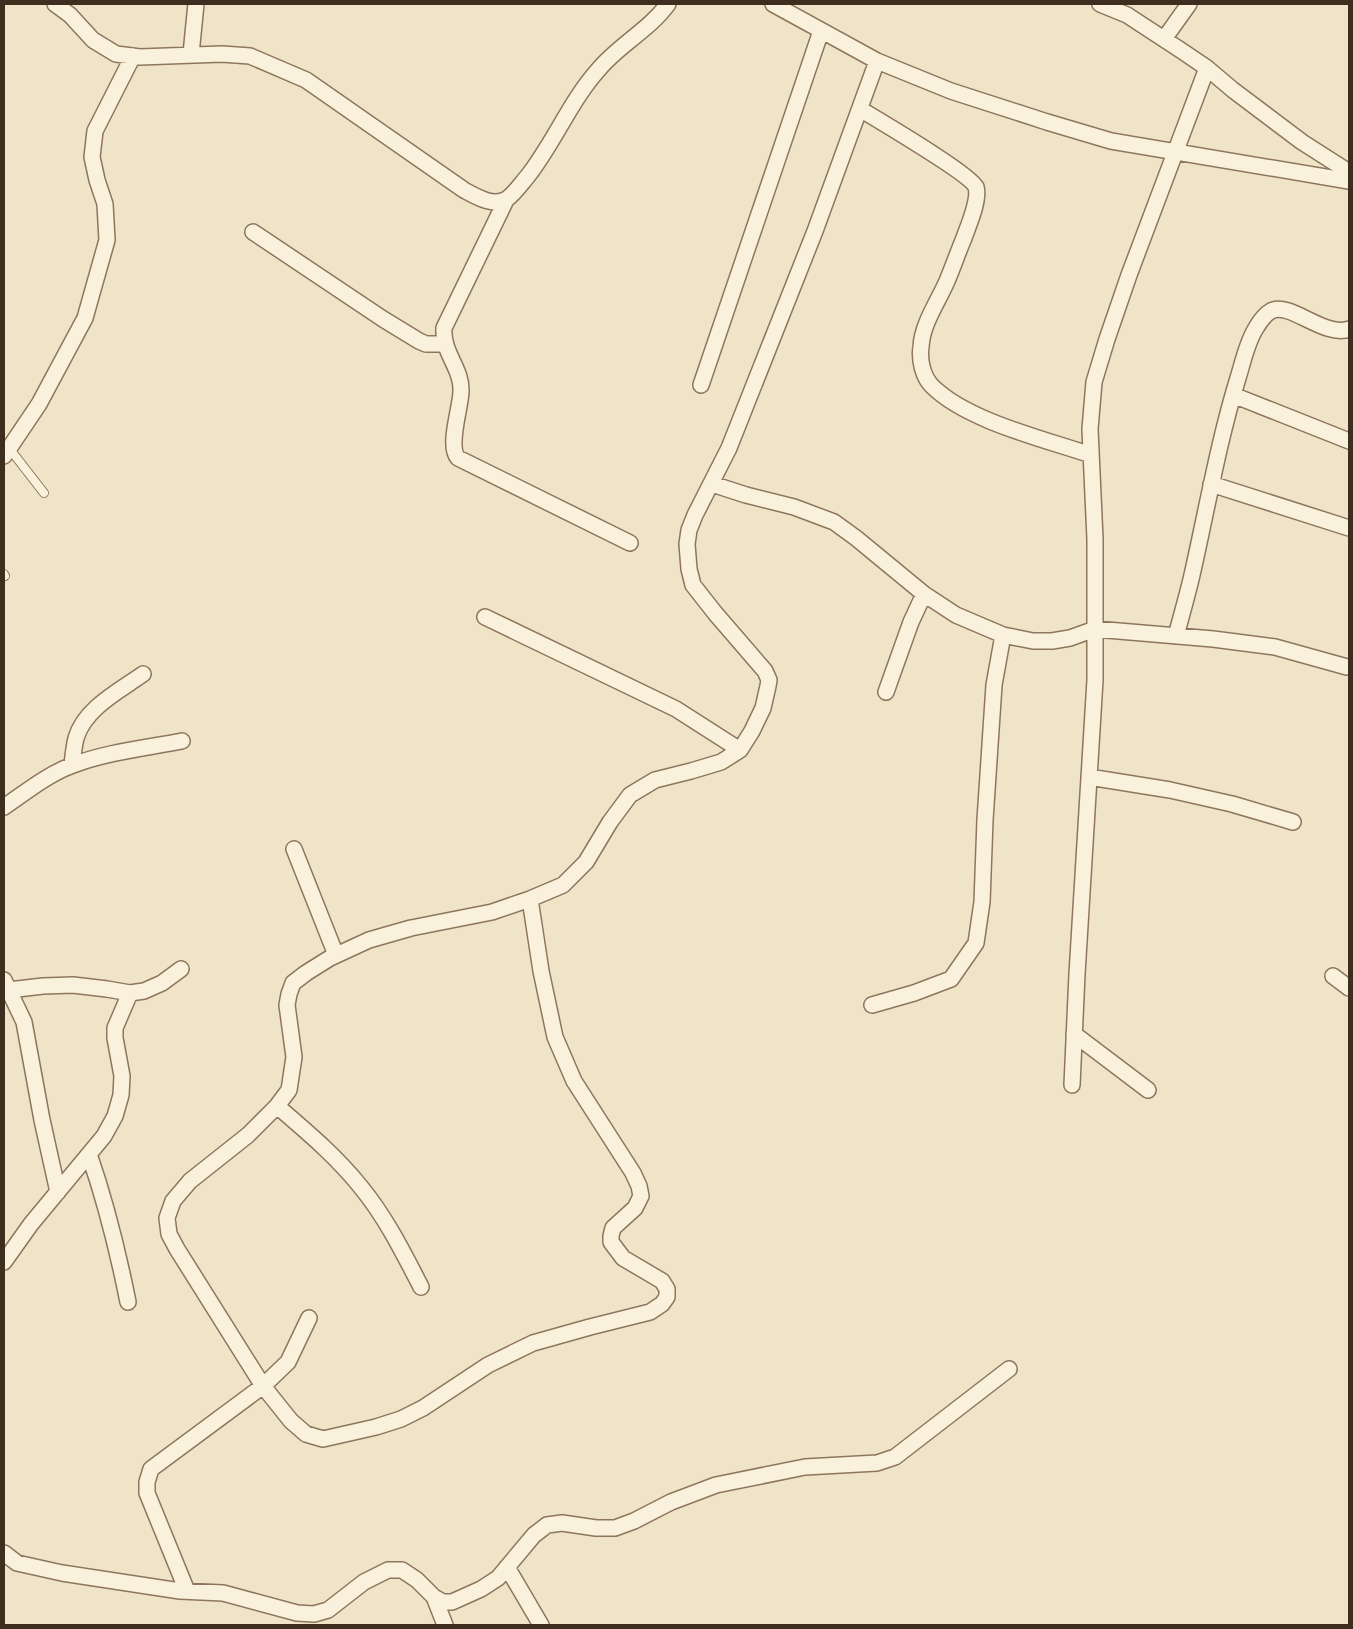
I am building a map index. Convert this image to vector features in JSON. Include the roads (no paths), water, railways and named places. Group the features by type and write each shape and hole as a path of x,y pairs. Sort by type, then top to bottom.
{"street":[{"path":"55,4 70,15 93,40 116,54 133,56 191,54 250,56 306,80 464,190 493,202 506,200"},
{"path":"191,54 196,4"},
{"path":"630,543 507,483 458,458 454,454 462,390 460,379 444,344 444,328 506,200 541,160 580,95 599,68 646,27 668,4"},
{"path":"773,4 877,61 951,91 1056,125 1111,141 1349,181"},
{"path":"1100,4 1127,15 1207,68 1232,90 1302,142 1349,172"},
{"path":"1164,39 1189,4"},
{"path":"701,385 821,31"},
{"path":"6,452 39,404 85,318 107,240 105,204 92,157 95,131 133,56"},
{"path":"530,899 541,971 555,1037 574,1081 633,1173 639,1186 641,1196 635,1208 613,1228 611,1242 623,1258 662,1281 667,1289 667,1297 662,1304 650,1312 534,1343 488,1365 423,1408 401,1419 376,1427 323,1439 306,1434 291,1421 263,1386 177,1249 169,1234 167,1218 173,1201 190,1181 248,1135 277,1106 289,1090 294,1057 287,1004 293,984 306,973 336,955 369,940 411,928 492,912 563,885 586,862 610,822 630,795 654,780 691,772 721,762 740,750 752,732 763,708 769,680 765,671 714,613 693,585 688,561 687,544 689,530 729,448 815,231 877,61"},
{"path":"1072,1085 1095,680 1095,539 1090,429 1094,382 1106,339 1129,275 1207,68"},
{"path":"860,109 971,180 976,188 972,218 925,329 920,347 921,366 931,385 954,404 997,424 1091,455"},
{"path":"252,232 419,341 435,345 444,344"},
{"path":"1176,636 1194,568 1232,395 1255,329 1264,315 1273,310 1284,309 1331,329 1343,331 1349,329"},
{"path":"1232,395 1349,441"},
{"path":"712,484 794,507 834,522 924,594 956,615 1003,636 1033,641 1052,641 1070,638 1095,629 1176,636 1275,647 1347,667"},
{"path":"1211,484 1349,528"},
{"path":"886,692 911,622 924,594"},
{"path":"485,617 676,709 740,750"},
{"path":"872,1005 914,993 951,979 976,944 982,902 986,802 994,685 1003,636"},
{"path":"72,765 76,737 86,719 103,702 143,674"},
{"path":"4,807 48,778 72,765 104,756 182,741"},
{"path":"1089,778 1170,790 1232,804 1292,822"},
{"path":"294,848 336,955"},
{"path":"58,1192 42,1120 24,1022 6,985 73,985 130,993 144,991 162,984 181,969"},
{"path":"1333,976 1349,988"},
{"path":"4,1262 31,1224 104,1136 115,1116 121,1095 122,1076 115,1028 130,993"},
{"path":"1074,1034 1148,1090"},
{"path":"277,1106 316,1140 360,1186 390,1229 421,1287"},
{"path":"89,1154 103,1193 114,1234 128,1302"},
{"path":"186,1591 147,1492 147,1482 151,1469 263,1386 288,1362 309,1318"},
{"path":"4,1553 17,1563 62,1573 186,1591 223,1593 297,1613 314,1614 328,1610 364,1582 388,1570 402,1570 417,1580 434,1597 443,1602 452,1602 481,1589 498,1578 534,1535 547,1525 562,1523 596,1528 615,1528 634,1522 672,1502 716,1485 805,1467 877,1463 895,1457 1009,1369"},
{"path":"507,1567 541,1625"},
{"path":"434,1597 445,1625"}],"lane":[{"path":"6,452 44,493"}]}
